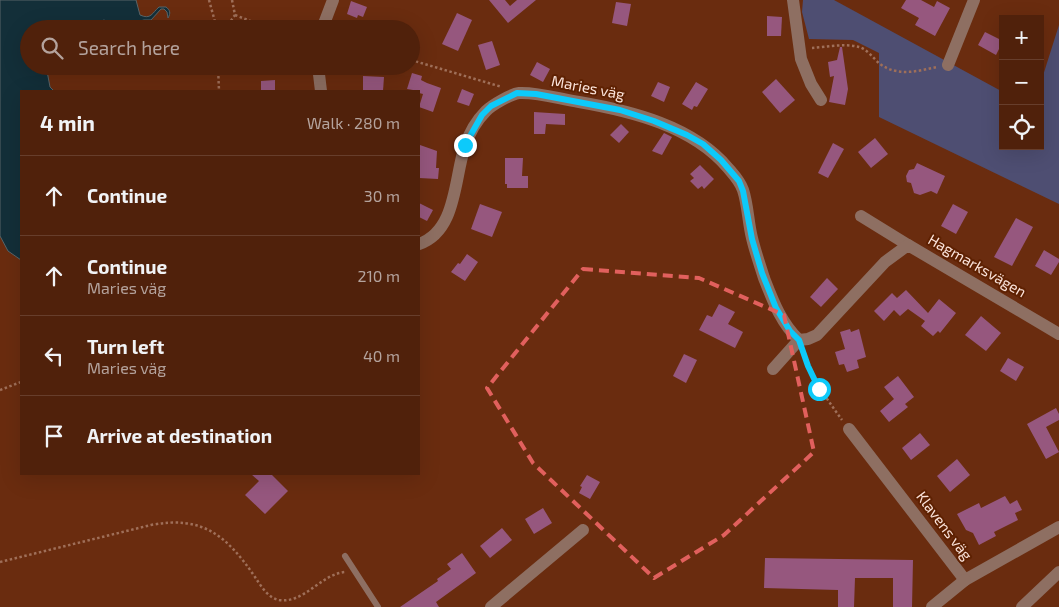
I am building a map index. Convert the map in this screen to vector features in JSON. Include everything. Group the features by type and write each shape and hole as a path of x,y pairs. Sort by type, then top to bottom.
{"street":[{"path":"325,20 333,0"},
{"path":"793,0 805,69 821,100"},
{"path":"948,65 974,0"},
{"path":"319,75 321,90"},
{"path":"420,244 428,241 443,225 453,197 465,145 482,115 491,106 517,93"},
{"name":"Maries väg","path":"517,93 536,94 611,108 654,121 703,144 721,160 739,181 743,191 752,239 776,308 790,331 799,340"},
{"path":"860,216 908,245"},
{"name":"Hagmarksvägen","path":"773,369 799,340 808,339 816,335 885,262 908,245 1059,334"},
{"name":"Klavens väg","path":"849,429 965,580 1059,527"},
{"path":"490,607 584,530"},
{"path":"1022,607 1059,572"},
{"path":"932,607 965,580"}],"lane":[{"path":"345,556 378,607"}],"path":[{"path":"209,0 215,20"},
{"path":"231,20 235,15 232,0"},
{"path":"235,15 248,20"},
{"path":"800,48 861,47 882,65 905,73 948,65"},
{"path":"420,63 499,85 517,93"},
{"path":"218,75 219,90"},
{"path":"799,340 819,389 849,429"},
{"path":"0,390 20,382"},
{"path":"0,562 162,523 179,523 197,524 220,536 247,565 264,590 277,600 290,600 342,572 356,573"}],"highlighted area":[{"path":"583,269 699,278 784,315 814,452 724,535 654,578 533,463 487,388"}],"shaded area":[{"path":"0,0 136,0 140,15 147,17 159,7 166,7 170,13 168,18 167,12 161,9 151,20 20,20 20,75 48,75 50,87 53,90 20,90 20,259 8,251 0,236"},
{"path":"803,0 834,0 999,90 999,150 1044,150 1044,72 1059,25 1059,204 879,117 879,53 853,40 809,39 802,12"}],"building":[{"path":"489,0 505,0 510,6 517,0 536,0 508,23"},
{"path":"906,0 921,0 934,7 937,1 950,8 935,36 915,25 919,18 901,8"},
{"path":"351,1 367,7 363,17 358,15 357,18 347,14"},
{"path":"616,2 631,4 627,26 612,23"},
{"path":"457,13 472,20 458,51 442,44"},
{"path":"767,16 782,17 781,36 767,36"},
{"path":"985,32 999,39 999,49 996,55 978,45"},
{"path":"492,41 500,65 486,70 478,45"},
{"path":"840,47 842,47 848,89 845,105 829,102 834,76 830,77 828,62 837,60"},
{"path":"537,62 550,69 543,82 530,75"},
{"path":"411,75 422,76 421,80 441,88 433,112 420,107 423,94 420,93 420,90 407,89"},
{"path":"363,76 384,77 383,90 363,90"},
{"path":"776,79 795,100 780,113 762,92"},
{"path":"275,80 275,90 261,90 261,81"},
{"path":"658,82 670,87 664,102 651,96"},
{"path":"696,82 708,89 697,107 694,106 692,110 682,104"},
{"path":"462,89 474,94 469,106 457,102"},
{"path":"534,112 565,114 565,125 546,124 545,134 534,134"},
{"path":"621,124 629,132 619,143 610,135"},
{"path":"664,133 672,137 662,155 652,151"},
{"path":"875,138 888,154 871,168 858,152"},
{"path":"833,143 844,149 828,178 818,173"},
{"path":"420,145 437,151 436,168 439,168 438,179 420,178"},
{"path":"505,158 523,158 522,176 528,176 528,188 507,188 507,184 505,184"},
{"path":"917,163 945,176 937,194 931,191 920,195 914,193 911,183 907,182 906,176 909,170 914,169"},
{"path":"700,165 714,179 704,189 702,186 698,189 690,181 694,178 690,174"},
{"path":"420,204 433,210 427,221 420,218"},
{"path":"480,204 502,212 492,237 471,229"},
{"path":"953,204 968,212 956,234 941,226"},
{"path":"1016,218 1033,227 1012,266 994,257"},
{"path":"1044,250 1059,259 1051,275 1035,266"},
{"path":"467,254 478,262 465,281 451,272"},
{"path":"827,278 838,289 821,307 810,297"},
{"path":"906,290 928,313 939,299 956,313 940,333 938,331 933,336 921,326 925,321 908,309 900,316 894,310 884,321 874,311 892,293 897,298"},
{"path":"719,304 735,312 728,324 743,332 735,348 699,330 707,315 712,317"},
{"path":"981,316 1001,333 986,351 965,335"},
{"path":"850,329 851,332 859,329 866,357 857,360 859,368 847,372 844,364 839,365 835,352 845,349 840,332"},
{"path":"684,354 697,360 686,383 673,376"},
{"path":"1008,358 1024,367 1016,381 1000,371"},
{"path":"898,376 914,397 905,404 908,407 889,422 880,411 894,399 884,387"},
{"path":"1056,408 1059,420 1046,427 1059,452 1046,459 1027,424"},
{"path":"920,433 930,445 911,460 902,448"},
{"path":"957,459 970,475 950,492 937,476"},
{"path":"252,475 272,475 288,491 265,514 245,495 259,481"},
{"path":"587,475 600,482 590,499 579,493 582,487 580,486"},
{"path":"1005,496 1010,504 1017,500 1022,510 1015,513 1018,520 994,532 996,536 979,545 973,533 966,530 957,514 979,503 981,508"},
{"path":"543,508 552,523 534,534 525,519"},
{"path":"502,528 512,540 490,558 480,546"},
{"path":"462,553 476,573 436,602 439,607 400,607 438,581 437,579 451,569 447,564"},
{"path":"765,558 913,560 912,607 893,607 893,578 855,578 854,607 838,607 838,590 764,588"}],"route":[{"path":"465,145 482,115 491,106 517,93 536,94 620,110 654,121 703,144 721,160 739,181 762,273 776,308 790,331 799,340 819,389"}]}
